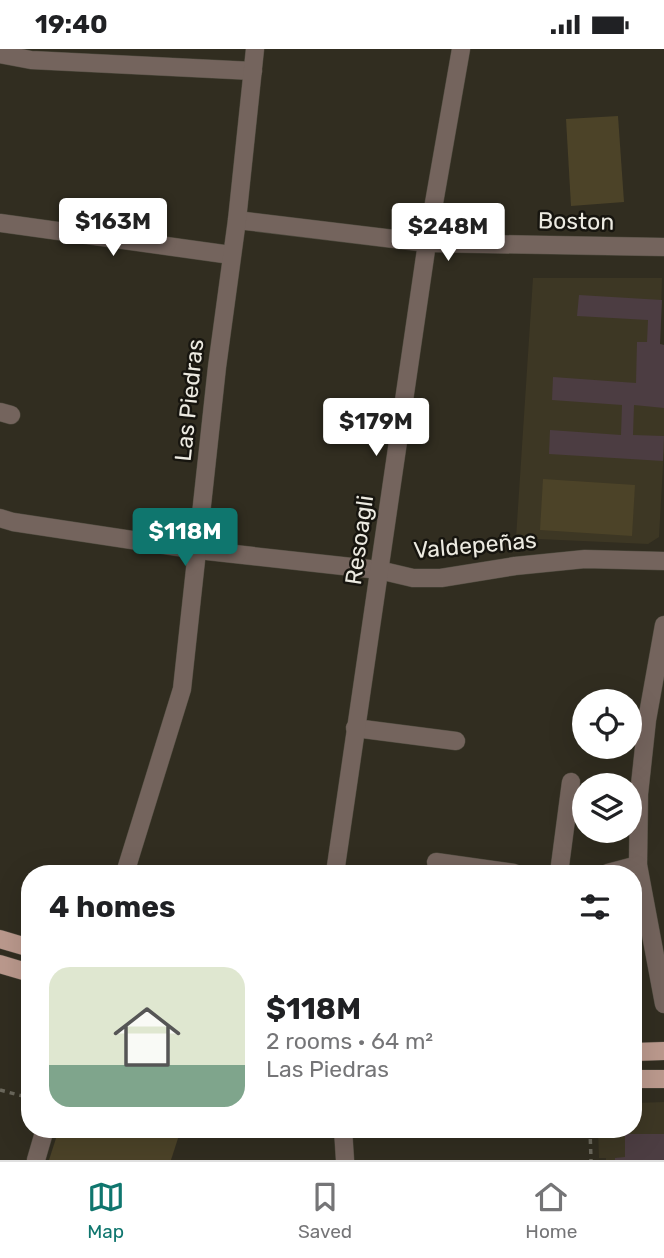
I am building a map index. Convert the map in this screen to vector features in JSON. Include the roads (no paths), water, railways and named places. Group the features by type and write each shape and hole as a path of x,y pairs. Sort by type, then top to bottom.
{"main road":[{"path":"0,939 21,945"},
{"path":"0,964 21,970"},
{"path":"642,1052 664,1051"},
{"path":"642,1079 664,1079"}],"street":[{"name":"Las Piedras","path":"127,865 182,689 255,49"},
{"name":"Resoagli","path":"336,865 427,243 461,49"},
{"path":"0,54 30,60 253,71"},
{"name":"Boston","path":"237,220 427,243 664,247"},
{"path":"0,223 231,255"},
{"name":"Valdepeñas","path":"0,518 198,550 379,571 413,578 441,578 515,566 584,559 664,561"},
{"path":"638,865 639,794 647,720 664,625"},
{"path":"355,728 456,741"},
{"path":"560,865 571,782"},
{"path":"436,862 451,865"},
{"path":"642,886 664,1004"},
{"path":"36,1160 42,1138"},
{"path":"344,1138 345,1160"}]}
